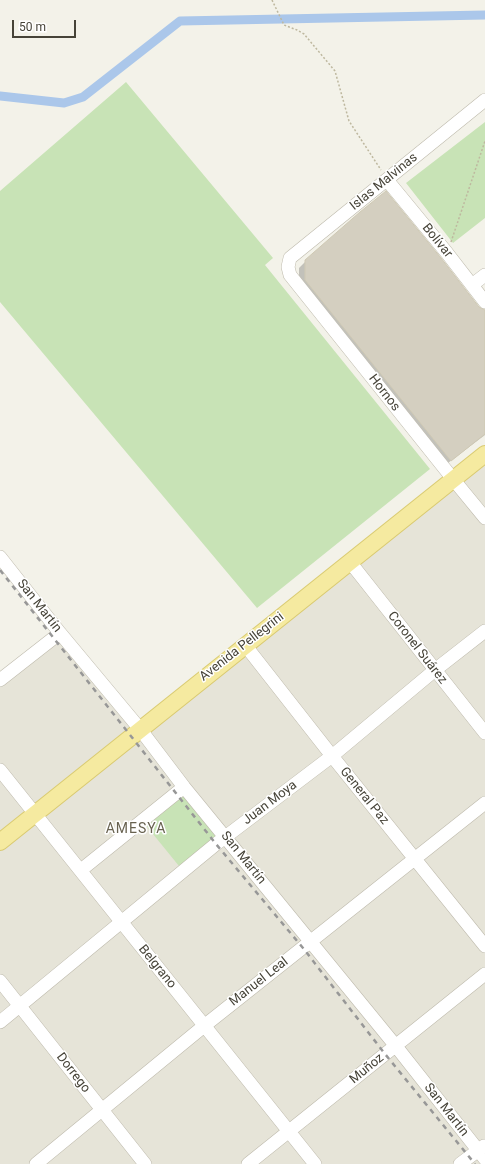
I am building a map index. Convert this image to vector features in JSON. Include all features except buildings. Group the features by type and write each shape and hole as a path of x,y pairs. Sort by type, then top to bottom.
{"main road":[{"name":"Avenida Pellegrini","path":"0,842 485,454"}],"street":[{"name":"Islas Malvinas","path":"288,267 290,258 485,100"},
{"name":"Bolívar","path":"387,180 485,302"},
{"name":"Hornos","path":"288,267 290,275 485,518"},
{"path":"472,286 485,275"},
{"name":"San Martín","path":"0,557 60,633 140,729 184,787 483,1151"},
{"name":"Coronel Suárez","path":"350,562 485,733"},
{"name":"Juan Moya","path":"0,1022 226,837 332,756 435,670 485,631"},
{"path":"0,680 60,633"},
{"name":"General Paz","path":"245,645 485,946"},
{"name":"Belgrano","path":"0,770 36,813 315,1164"},
{"path":"81,870 184,787"},
{"name":"Manuel Leal","path":"36,1164 204,1026 485,803"},
{"name":"Muñoz","path":"248,1164 485,974"},
{"name":"Dorrego","path":"0,982 145,1164"},
{"path":"460,1164 483,1151"}],"path":[{"path":"272,0 284,25 304,34 335,71 349,121 387,180"},
{"path":"447,253 485,141"}],"shaded area":[{"path":"485,454 485,1164 0,1164 0,680 60,633 140,729"}],"green space":[{"path":"126,82 273,258 265,265 430,469 257,608 0,302 0,191"},
{"path":"485,122 485,218 453,243 406,183"},
{"path":"184,792 218,835 179,866 144,823"}],"waterway":[{"path":"0,96 64,103 83,97 180,21 485,15"}],"railway":[{"path":"0,570 216,844 303,948 385,1054 475,1164"}],"district":[{"name":"AMESYA","path":"136,829"}]}
